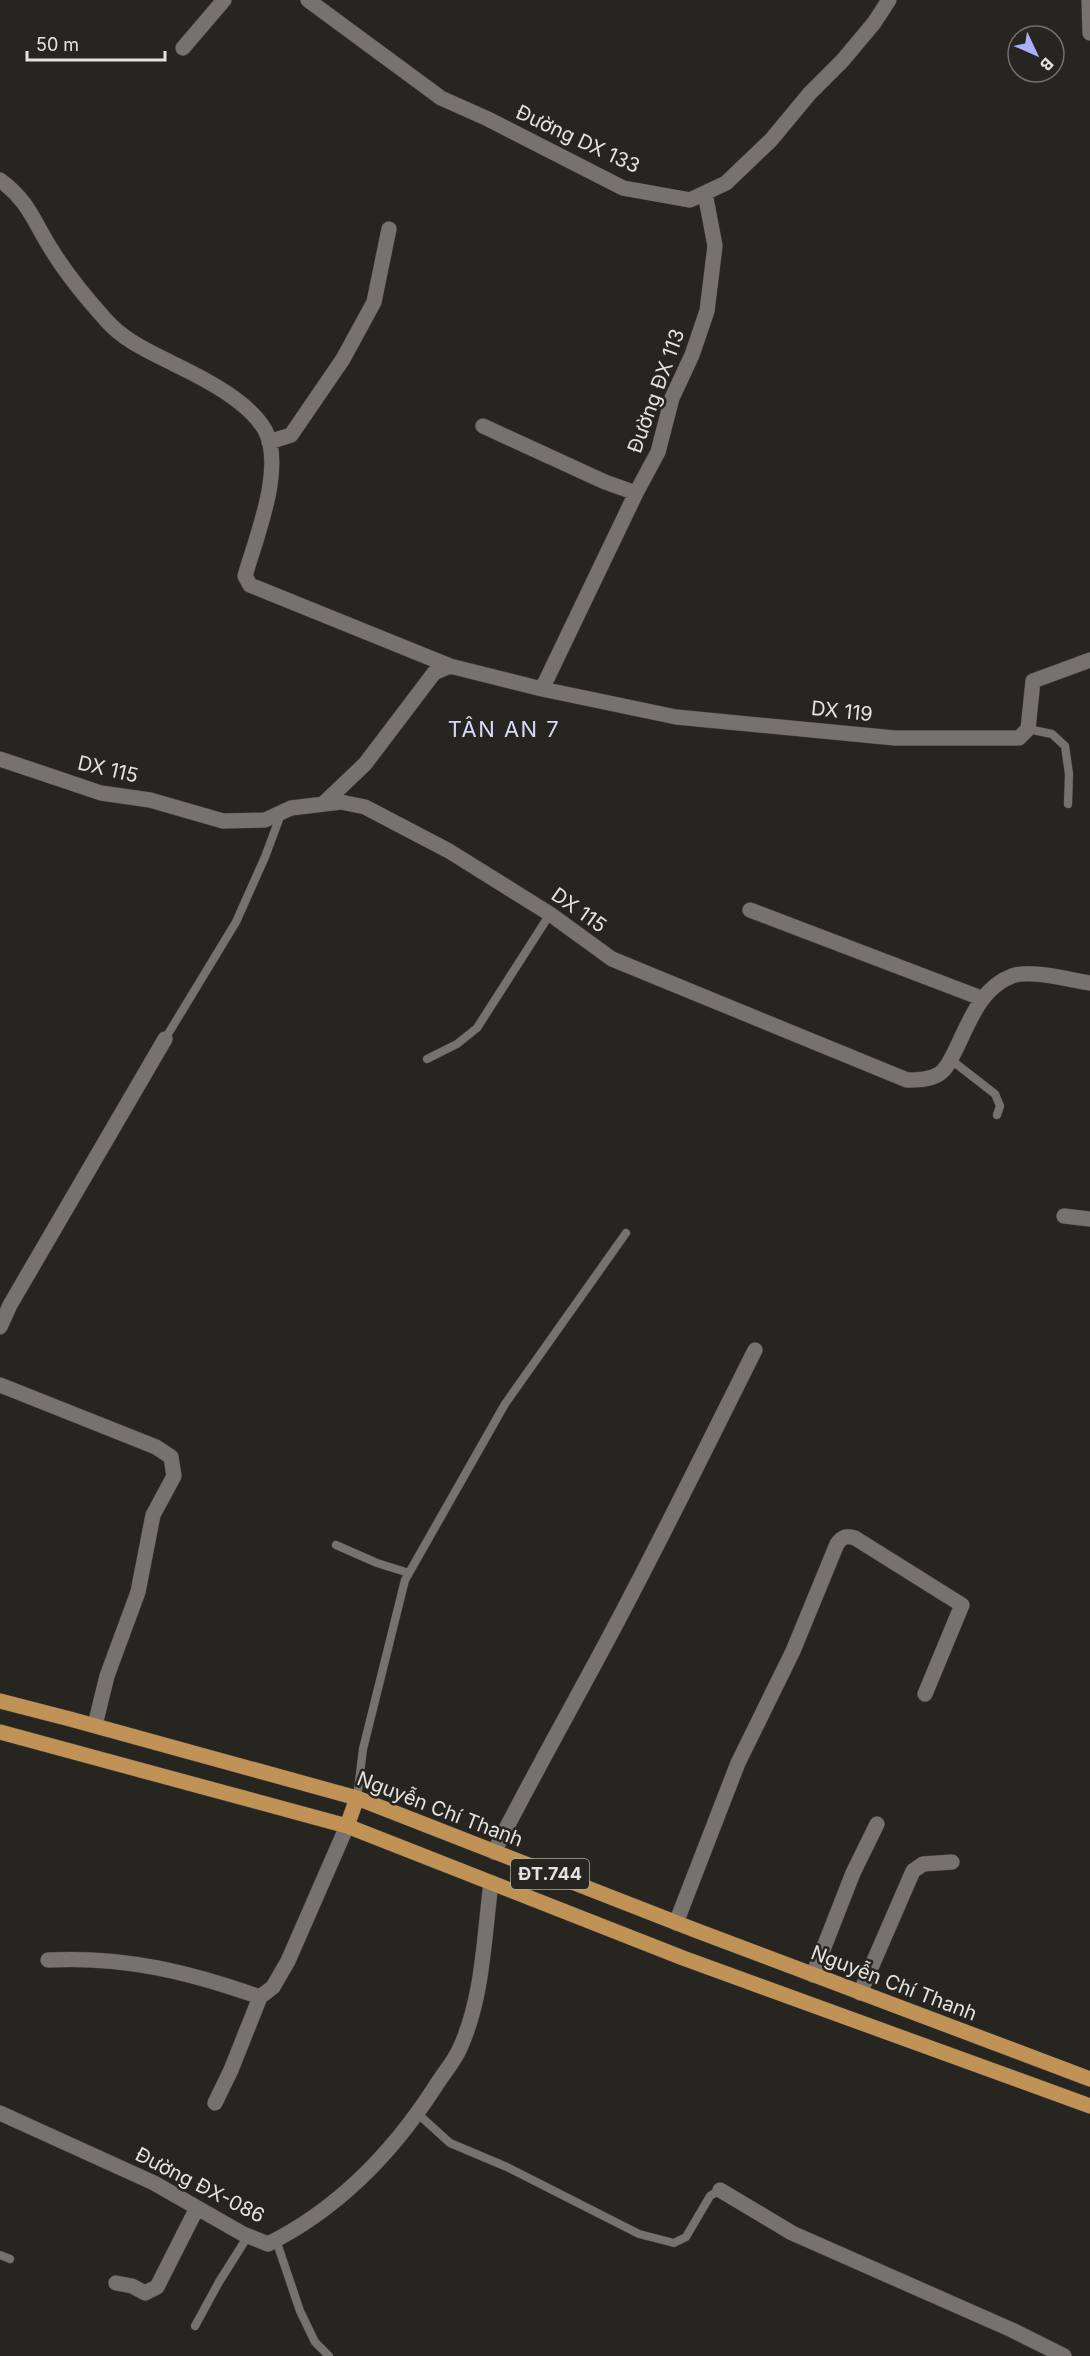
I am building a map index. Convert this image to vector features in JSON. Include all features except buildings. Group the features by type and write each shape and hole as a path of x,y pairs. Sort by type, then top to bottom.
{"main road":[{"name":"Nguyễn Chí Thanh","path":"0,1701 357,1798 676,1923 1090,2079"},
{"name":"ĐT.744","path":"0,1732 347,1827 683,1958 1090,2106"},
{"path":"347,1827 357,1798"},
{"path":"1044,2089 1053,2066"}],"street":[{"path":"183,48 224,0"},
{"name":"Đường DX 133","path":"308,0 441,98 488,119 623,188 690,200 726,183 771,140 810,93 843,60 874,23 889,0"},
{"path":"1089,0 1090,33"},
{"path":"0,180 16,192 34,216 52,252 106,321 123,337 193,373 247,408 265,431 268,442 291,435 343,359 374,303 389,228"},
{"name":"Đường ĐX 113","path":"542,688 658,452 672,398 692,355 707,311 715,246 705,193"},
{"path":"483,426 605,482 636,493"},
{"name":"DX 119","path":"268,442 272,453 270,485 245,576 250,585 450,666 676,717 895,738 1019,738 1028,729"},
{"path":"1028,729 1033,681 1090,660"},
{"path":"323,804 365,764 434,673 450,666"},
{"name":"DX 115","path":"0,759 101,793 150,800 223,821 265,820 291,808 340,802 365,807 450,850 550,914 612,959 908,1080 923,1080 941,1074 951,1059 981,998 991,988 1013,975 1028,974 1090,983"},
{"path":"750,910 981,998"},
{"path":"0,1327 10,1305 165,1039"},
{"path":"1064,1216 1090,1219"},
{"path":"494,1852 537,1767 637,1583 755,1350"},
{"path":"0,1385 156,1447 171,1457 174,1476 153,1515 138,1592 107,1676 95,1725"},
{"path":"676,1923 738,1763 793,1651 837,1544 842,1538 849,1535 855,1538 962,1605 925,1694"},
{"path":"813,1975 853,1874 877,1824"},
{"path":"215,2103 231,2070 260,1997 273,1987 288,1961 347,1827"},
{"path":"860,1993 913,1871 923,1864 952,1862"},
{"name":"Đường ĐX-086","path":"0,2113 154,2183 248,2236 268,2244 293,2231 357,2183 387,2153 418,2114 460,2049 477,1995 491,1883"},
{"path":"48,1960 86,1958 168,1969 222,1983 260,1997"},
{"path":"720,2190 792,2233 1012,2330 1064,2356"},
{"path":"116,2283 132,2286 145,2293 157,2287 197,2208"}],"lane":[{"path":"1028,729 1052,734 1065,746 1069,774 1068,804"},
{"path":"165,1039 236,922 265,856 281,812"},
{"path":"427,1059 458,1044 477,1028 550,914"},
{"path":"951,1059 994,1094 1000,1106 997,1115"},
{"path":"357,1798 363,1749 402,1591 409,1573 505,1404 626,1233"},
{"path":"336,1545 377,1563 409,1573"},
{"path":"418,2114 450,2143 507,2168 639,2234 674,2243 686,2237 710,2196 720,2190"},
{"path":"195,2326 248,2236"},
{"path":"276,2240 300,2311 315,2342 329,2356"},
{"path":"0,2255 10,2259"}],"district":[{"name":"TÂN AN 7","path":"504,729"}]}
